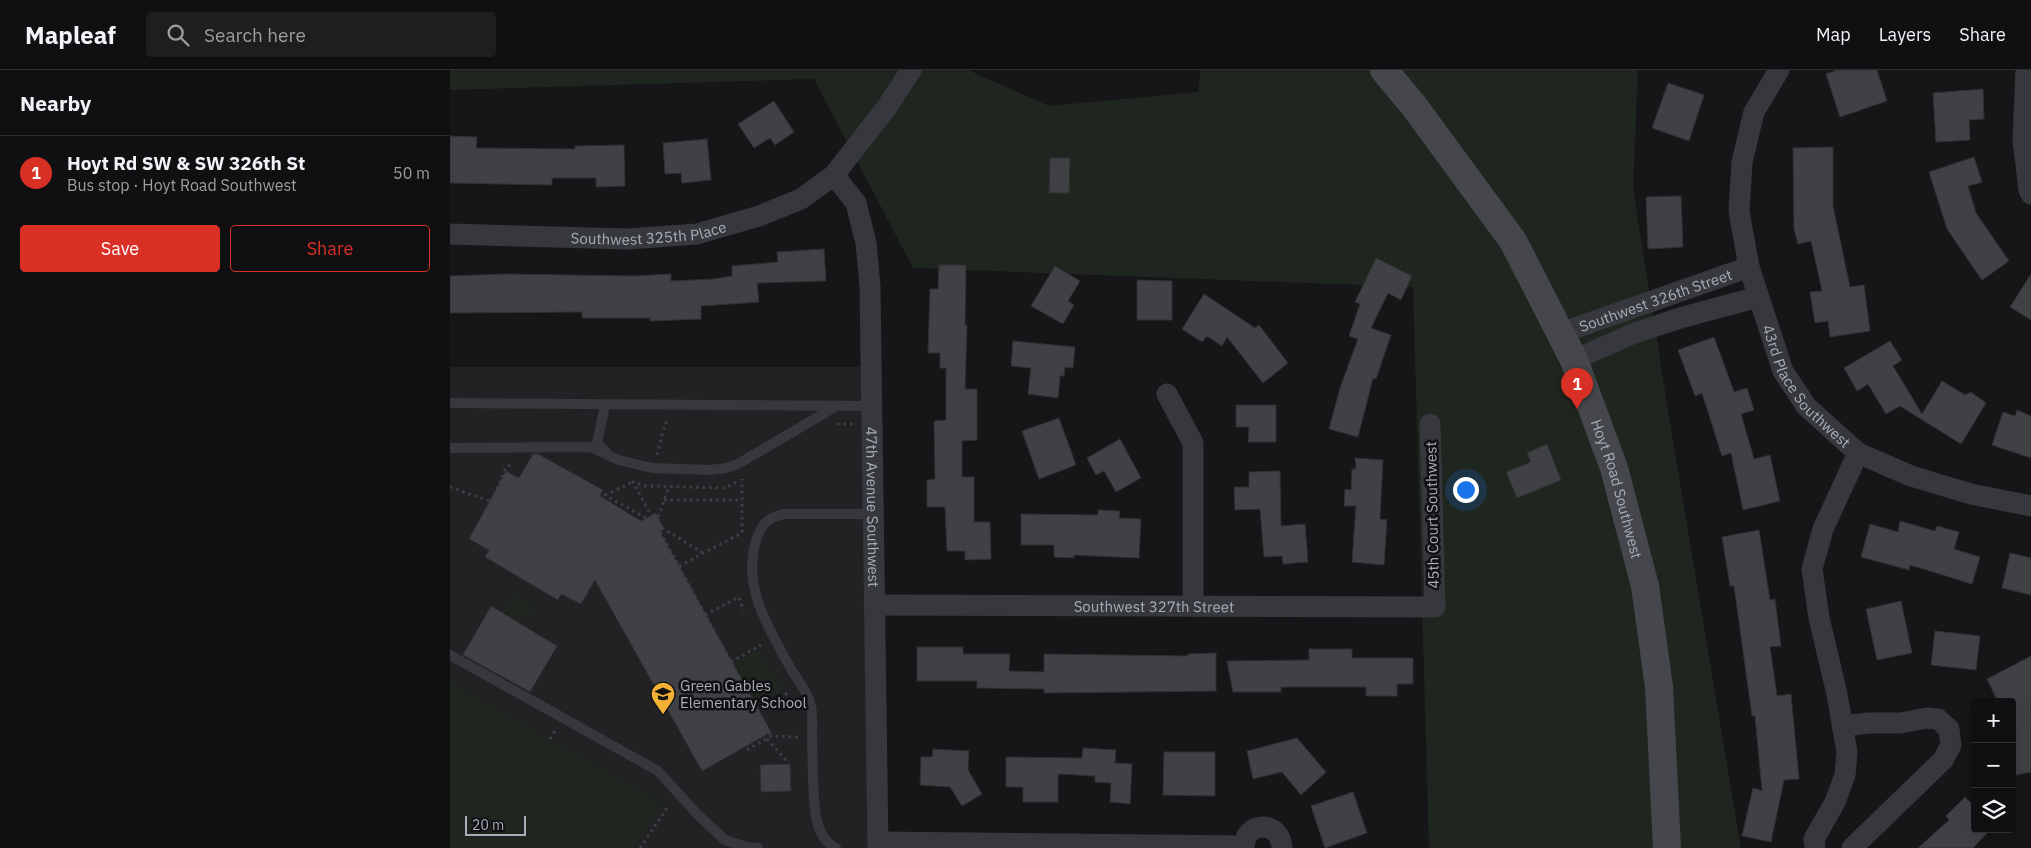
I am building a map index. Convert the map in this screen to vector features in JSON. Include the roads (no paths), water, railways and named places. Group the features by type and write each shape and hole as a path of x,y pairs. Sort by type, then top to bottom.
{"main road":[{"name":"Hoyt Road Southwest","path":"1384,70 1414,106 1513,241 1574,360 1614,468 1645,586 1659,687 1667,848"}],"street":[{"name":"Southwest 325th Place","path":"450,234 628,239 697,234 759,216 800,199 834,175 887,107 911,70"},
{"name":"43rd Place Southwest","path":"1779,70 1754,112 1742,162 1739,211 1749,267 1783,371 1806,406 1858,453 1823,530 1812,569 1819,618 1847,752 1845,775 1835,802 1814,839 1815,848"},
{"path":"2026,70 2023,140 2031,194"},
{"name":"47th Avenue Southwest","path":"834,175 856,203 866,243 870,286 874,605 874,846"},
{"name":"Southwest 326th Street","path":"1561,333 1749,267"},
{"name":"Southwest 326th Street","path":"1574,360 1632,334 1680,318 1758,297"},
{"path":"1167,394 1193,443 1193,606"},
{"name":"45th Court Southwest","path":"1430,424 1435,607"},
{"path":"1858,453 1911,476 1945,487 2031,506"},
{"name":"Southwest 327th Street","path":"874,605 1435,607"},
{"path":"1842,726 1869,723 1900,723 1926,718 1938,719 1950,729 1951,745 1943,760 1852,848"},
{"path":"874,846 1244,847 1245,838 1249,832 1263,827 1271,828 1277,833 1281,839 1282,848"}],"lane":[{"path":"450,403 872,406"},
{"path":"605,405 597,443 608,454"},
{"path":"450,448 590,447 619,460 652,468 710,470 738,464 836,406"},
{"path":"836,848 831,846 820,832 816,817 811,706 804,688 779,645 754,594 752,581 753,555 760,528 767,520 775,516 784,514 873,514"},
{"path":"450,655 658,771 677,793 725,840 747,847 758,848"}],"place":[{"name":"Hoyt Rd SW & SW 326th St","path":"1577,409"},
{"name":"Green Gables Elementary School","path":"663,715"}]}
